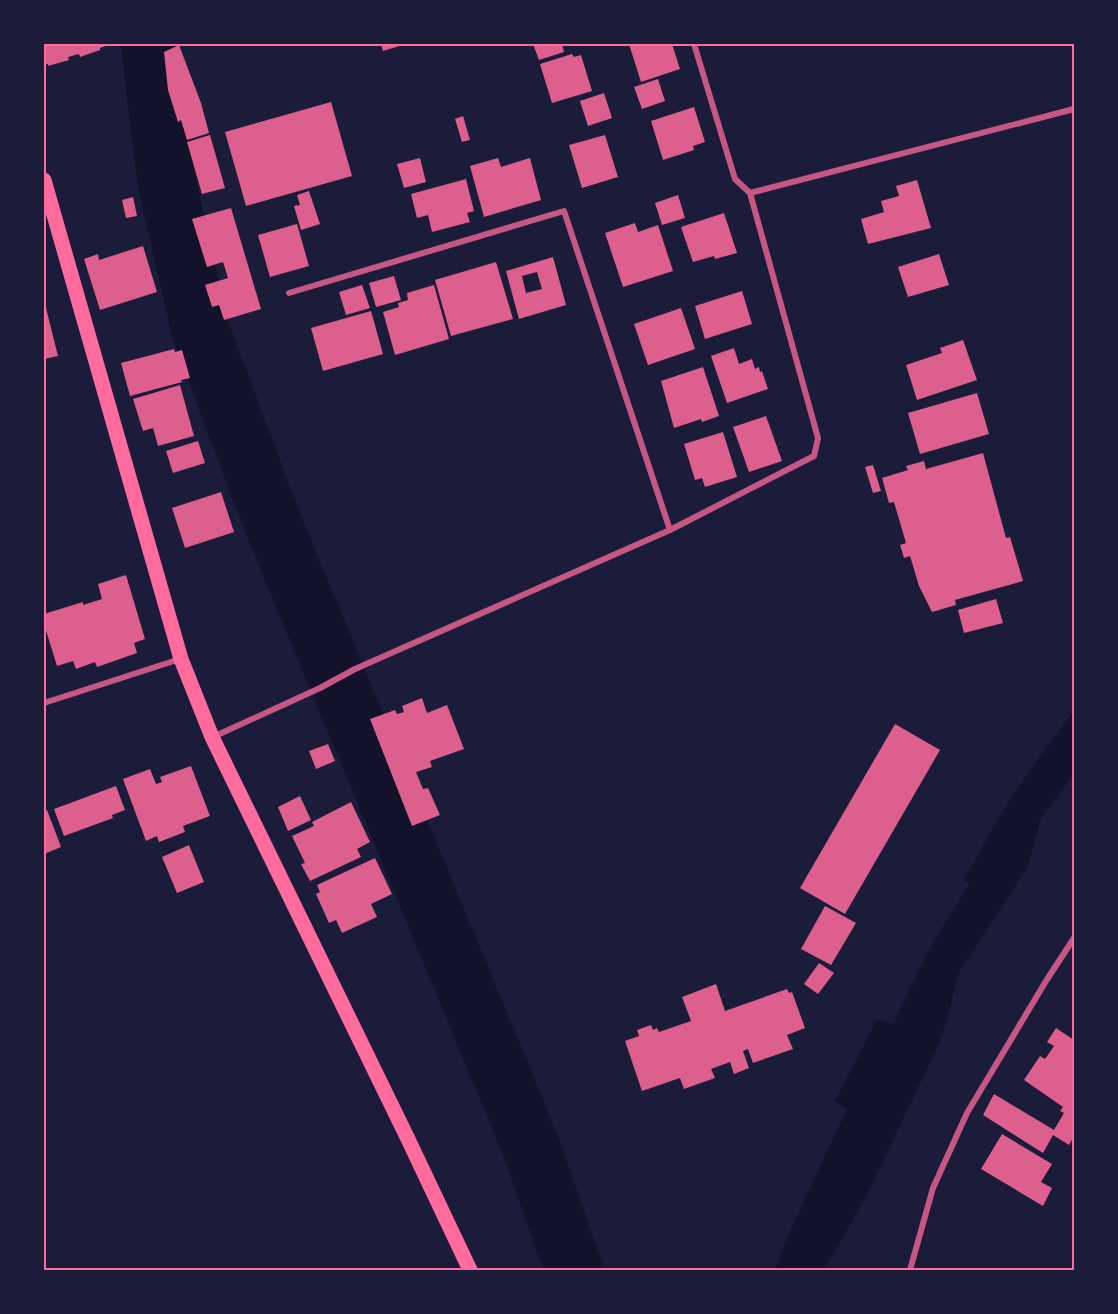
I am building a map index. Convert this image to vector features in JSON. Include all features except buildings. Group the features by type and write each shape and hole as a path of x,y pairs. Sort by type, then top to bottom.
{"main road":[{"path":"44,180 181,659 212,737 470,1270"}],"street":[{"path":"212,737 320,688 355,669 670,530 814,456 818,438 750,194 735,179 694,44"},
{"path":"750,194 1074,109"},
{"path":"289,293 564,211 670,530"},
{"path":"44,703 181,659"},
{"path":"910,1270 933,1188 967,1113 1074,938"}],"shaded area":[{"path":"1074,710 1074,773 1041,819 1027,869 960,970 942,1037 867,1195 824,1270 775,1270 792,1227 847,1109 835,1101 877,1020 893,1024 931,946 970,883 963,881 1011,797"}],"waterway":[{"path":"150,44 166,179 200,329 271,519 530,1144 574,1270"}]}
